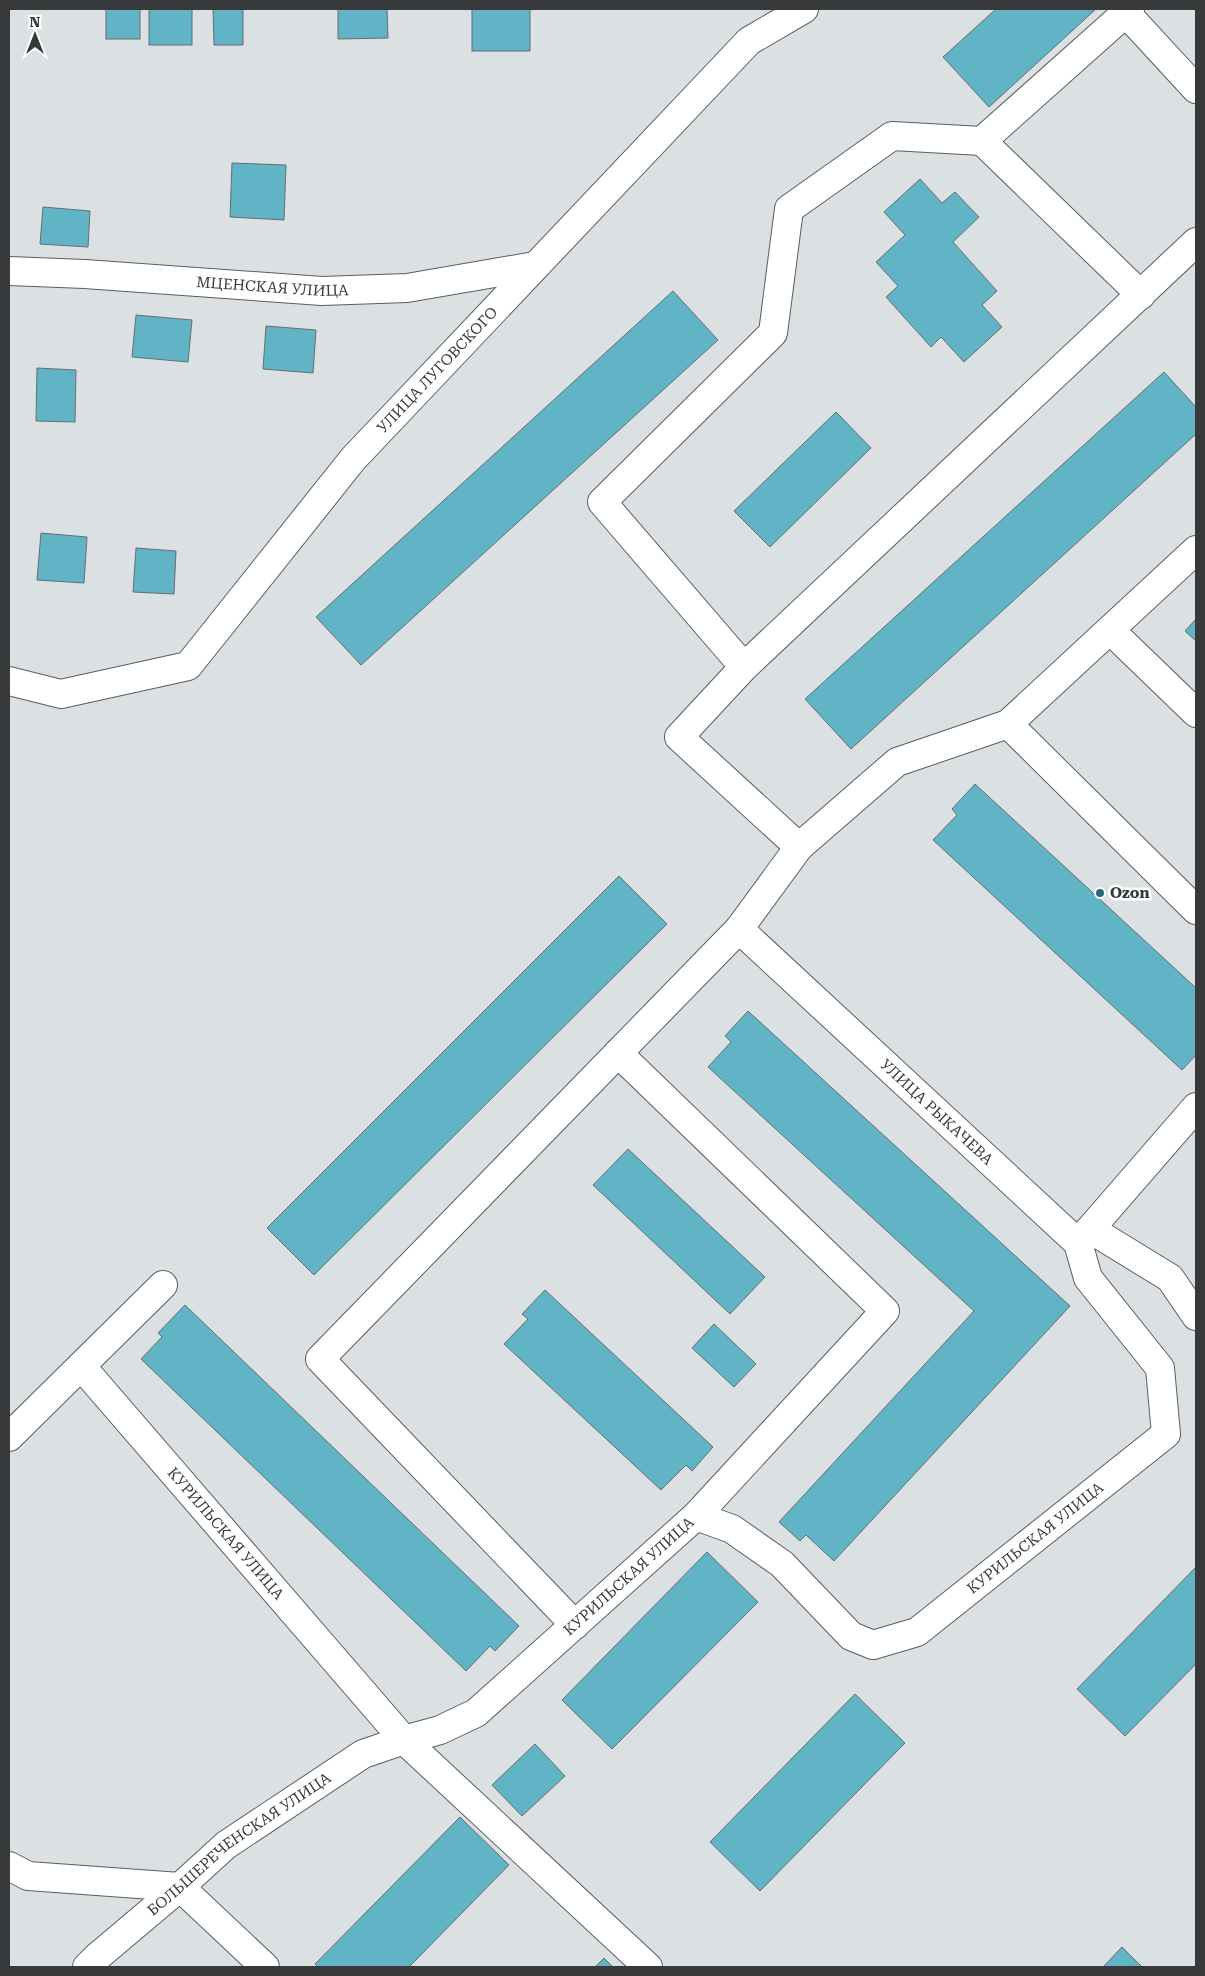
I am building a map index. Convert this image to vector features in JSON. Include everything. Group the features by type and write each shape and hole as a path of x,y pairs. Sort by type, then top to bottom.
{"street":[{"name":"УЛИЦА ЛУГОВСКОГО","path":"9,680 61,694 188,666 354,459 749,41 804,9"},
{"path":"982,141 1128,11 1196,89"},
{"path":"744,667 602,502 773,333 789,209 892,136 982,141 1141,294"},
{"path":"799,847 679,738 744,667 1196,242"},
{"name":"МЦЕНСКАЯ УЛИЦА","path":"9,271 85,274 322,291 407,288 535,266"},
{"path":"575,1625 320,1359 739,929 799,847 897,762 1008,724 1196,550"},
{"path":"1110,630 1196,713"},
{"path":"1008,724 1196,910"},
{"name":"УЛИЦА РЫКАЧЕВА","path":"739,929 1078,1243"},
{"path":"618,1053 885,1311 696,1516"},
{"path":"1078,1243 1196,1107"},
{"path":"1078,1243 1090,1229 1170,1278 1196,1316"},
{"name":"КУРИЛЬСКАЯ УЛИЦА","path":"82,1367 404,1740 440,1730 476,1713 696,1516 732,1529 782,1564 851,1636 873,1645 917,1632 1166,1434 1160,1368 1088,1278 1078,1243"},
{"path":"9,1437 163,1285"},
{"path":"404,1740 648,1967"},
{"name":"БОЛЬШЕРЕЧЕНСКАЯ УЛИЦА","path":"87,1967 97,1956 180,1887 226,1844 363,1754 404,1740"},
{"path":"9,1866 28,1876 180,1887 265,1967"}],"building":[{"path":"106,9 140,9 140,39 106,39"},
{"path":"149,9 192,9 192,45 149,45"},
{"path":"213,9 243,9 243,45 214,45"},
{"path":"338,9 387,9 388,38 338,39"},
{"path":"472,9 530,9 530,51 472,51"},
{"path":"996,9 1096,9 989,107 943,57"},
{"path":"232,163 286,165 284,220 230,217"},
{"path":"920,179 942,203 955,192 979,217 953,242 997,291 982,305 1002,327 964,362 941,337 931,347 886,297 898,286 876,262 905,235 884,212"},
{"path":"43,207 90,211 88,247 40,244"},
{"path":"673,291 718,340 361,665 316,617"},
{"path":"136,315 192,320 188,362 132,357"},
{"path":"266,326 316,330 313,373 263,369"},
{"path":"37,368 76,370 75,422 36,421"},
{"path":"1164,372 1196,407 1196,434 851,749 805,699"},
{"path":"836,412 871,448 770,547 734,511"},
{"path":"41,533 87,537 84,583 37,580"},
{"path":"136,548 176,551 174,594 133,592"},
{"path":"1196,619 1196,641 1185,631"},
{"path":"975,784 1196,988 1196,1055 1182,1070 933,840 957,815 952,809"},
{"path":"619,876 667,924 314,1275 267,1228"},
{"path":"748,1011 1070,1306 834,1561 806,1535 800,1541 779,1522 974,1311 708,1067 731,1042 725,1036"},
{"path":"628,1149 765,1277 730,1314 593,1185"},
{"path":"545,1290 713,1447 692,1471 686,1465 661,1490 504,1344 528,1319 522,1314"},
{"path":"185,1305 519,1626 495,1651 490,1646 466,1671 141,1359 162,1337 158,1333"},
{"path":"714,1324 756,1364 734,1387 692,1348"},
{"path":"707,1552 758,1602 612,1749 562,1700"},
{"path":"1196,1567 1196,1664 1125,1736 1077,1689"},
{"path":"855,1694 905,1743 760,1891 710,1842"},
{"path":"535,1744 565,1776 522,1816 492,1785"},
{"path":"460,1817 509,1865 409,1967 318,1967 315,1964"},
{"path":"1122,1947 1142,1967 1103,1967"},
{"path":"604,1958 613,1967 595,1967"}],"place":[{"name":"Ozon","path":"1100,893"}]}
